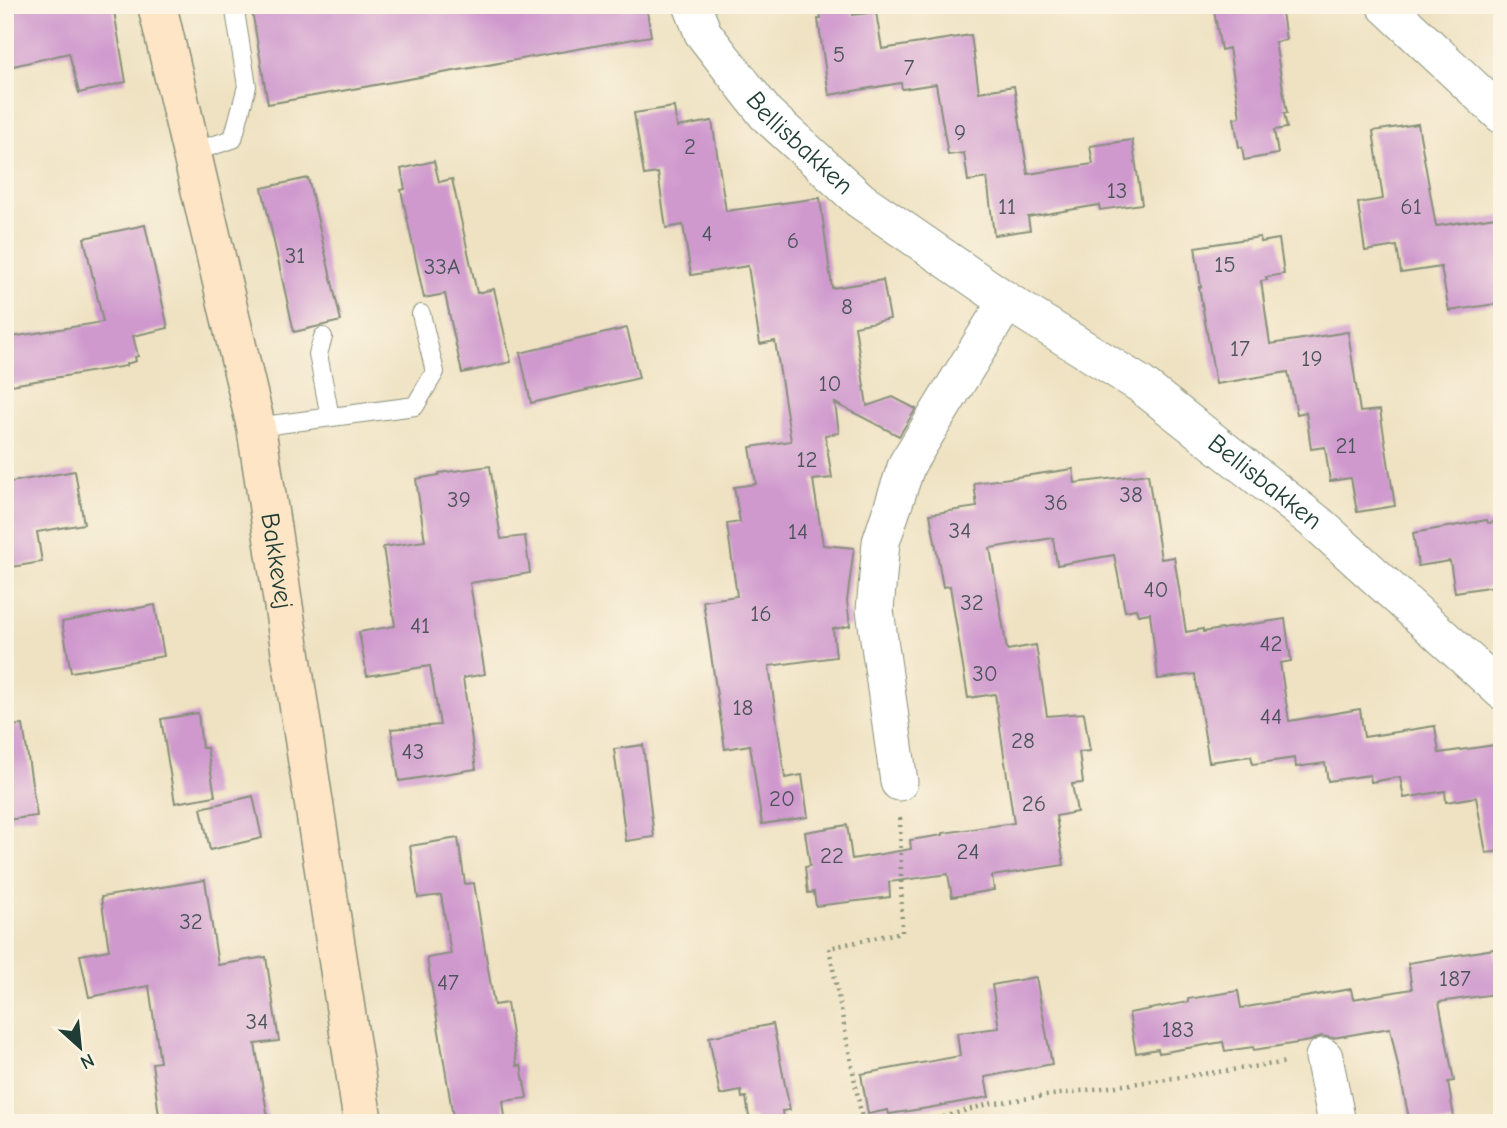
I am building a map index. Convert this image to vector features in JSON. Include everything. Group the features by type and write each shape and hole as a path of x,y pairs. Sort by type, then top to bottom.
{"street":[{"name":"Bakkevej","path":"157,5 256,427 363,1123"},
{"name":"Bellisbakken","path":"691,5 703,33 766,114 860,200 1006,301 1140,384 1318,524 1502,691"},
{"path":"1385,5 1502,115"},
{"path":"899,782 874,610 881,542 907,464 1006,301"},
{"path":"1324,1057 1337,1123"}],"lane":[{"path":"193,152 233,139 247,86 234,5"},
{"path":"256,427 415,406 435,372 421,314"},
{"path":"323,337 318,354 330,417"}],"path":[{"path":"899,782 902,932 829,948 862,1118 917,1123"},
{"path":"923,1123 988,1104 1324,1057"}],"building":[{"path":"5,5 113,5 126,82 79,93 69,53 5,68"},
{"path":"251,5 646,5 651,36 268,104"},
{"path":"819,5 851,5 853,15 876,12 882,49 971,35 979,92 1014,86 1028,174 1093,164 1090,146 1132,140 1142,204 1100,210 1099,205 1028,217 1030,230 994,235 987,178 968,181 964,153 948,155 936,84 902,89 901,83 829,95 818,19 821,19"},
{"path":"1213,5 1281,5 1286,40 1275,42 1287,128 1274,130 1278,154 1244,160 1234,118 1240,117 1229,48 1221,50"},
{"path":"674,107 677,127 712,121 726,211 820,198 832,288 883,280 890,319 855,326 867,406 893,397 916,409 899,436 835,403 839,433 825,435 832,478 813,480 823,545 854,548 847,601 850,626 833,629 836,657 769,666 785,778 802,775 808,817 762,824 750,745 725,749 703,601 737,596 727,524 740,522 734,487 756,484 750,447 791,441 775,341 760,344 748,266 691,275 683,225 666,228 658,173 644,175 634,113"},
{"path":"1418,124 1436,226 1502,216 1502,303 1449,311 1441,267 1401,273 1397,246 1365,251 1358,203 1383,199 1373,131"},
{"path":"434,161 439,182 452,179 477,293 494,289 511,362 462,373 445,294 424,298 401,190 405,189 401,169"},
{"path":"308,178 341,321 294,332 262,188"},
{"path":"145,225 168,328 133,336 138,356 135,357 136,361 126,366 5,386 5,338 103,322 84,238"},
{"path":"1260,237 1261,242 1279,239 1284,274 1266,277 1267,280 1261,281 1270,344 1348,332 1360,412 1380,410 1395,506 1357,512 1351,478 1330,481 1325,447 1311,449 1306,412 1297,414 1288,372 1216,384 1199,287 1195,247"},
{"path":"627,328 639,378 531,403 520,353"},
{"path":"490,466 501,539 525,536 530,573 470,583 485,674 463,678 476,769 399,781 391,729 440,725 430,666 367,676 359,632 395,626 383,547 425,541 416,479"},
{"path":"1073,469 1075,483 1148,474 1161,559 1174,557 1186,632 1203,629 1203,632 1285,619 1291,661 1280,663 1289,721 1360,709 1364,737 1435,726 1439,753 1502,744 1502,851 1486,853 1476,797 1446,802 1445,791 1404,798 1400,777 1371,782 1370,775 1328,781 1325,763 1296,767 1295,758 1253,764 1251,756 1209,762 1195,674 1158,679 1150,613 1138,615 1136,609 1125,611 1114,555 1057,565 1053,538 990,548 1007,650 1036,645 1047,716 1084,713 1090,751 1079,752 1083,783 1072,784 1077,812 1056,816 1064,865 992,876 994,890 952,897 948,874 889,882 890,897 816,906 814,892 808,893 805,867 810,866 805,832 847,825 852,859 911,849 910,840 1014,823 995,694 968,698 950,586 943,587 930,514 977,507 974,483"},
{"path":"75,471 84,524 37,532 42,562 5,568 5,483"},
{"path":"1487,520 1488,523 1502,521 1502,585 1455,592 1450,561 1418,566 1413,533"},
{"path":"155,605 164,656 71,672 62,622"},
{"path":"198,713 202,748 207,748 215,796 175,803 161,719"},
{"path":"23,725 37,816 5,820 5,726"},
{"path":"643,745 654,837 626,841 614,749"},
{"path":"253,796 262,838 210,850 201,808"},
{"path":"458,838 465,884 474,883 494,1005 507,1003 517,1066 521,1065 527,1098 503,1101 505,1117 473,1123 454,1123 427,958 451,954 441,895 418,898 410,846"},
{"path":"205,880 218,965 266,957 279,1041 255,1044 269,1123 160,1123 152,1063 160,1062 149,986 89,997 80,955 109,950 101,897"},
{"path":"1494,949 1496,960 1502,959 1502,993 1439,1002 1454,1081 1448,1082 1455,1123 1410,1123 1390,1028 1333,1038 1321,1036 1310,1041 1254,1050 1253,1047 1225,1051 1223,1042 1159,1053 1158,1049 1136,1053 1129,1013 1238,991 1241,1008 1351,989 1353,999 1412,989 1408,963"},
{"path":"1036,977 1052,1064 985,1077 989,1097 889,1114 888,1110 868,1114 861,1074 960,1056 957,1033 999,1028 992,985"},
{"path":"773,1024 790,1110 782,1111 784,1123 755,1123 754,1117 749,1117 746,1097 742,1098 741,1091 720,1095 709,1037"}]}
